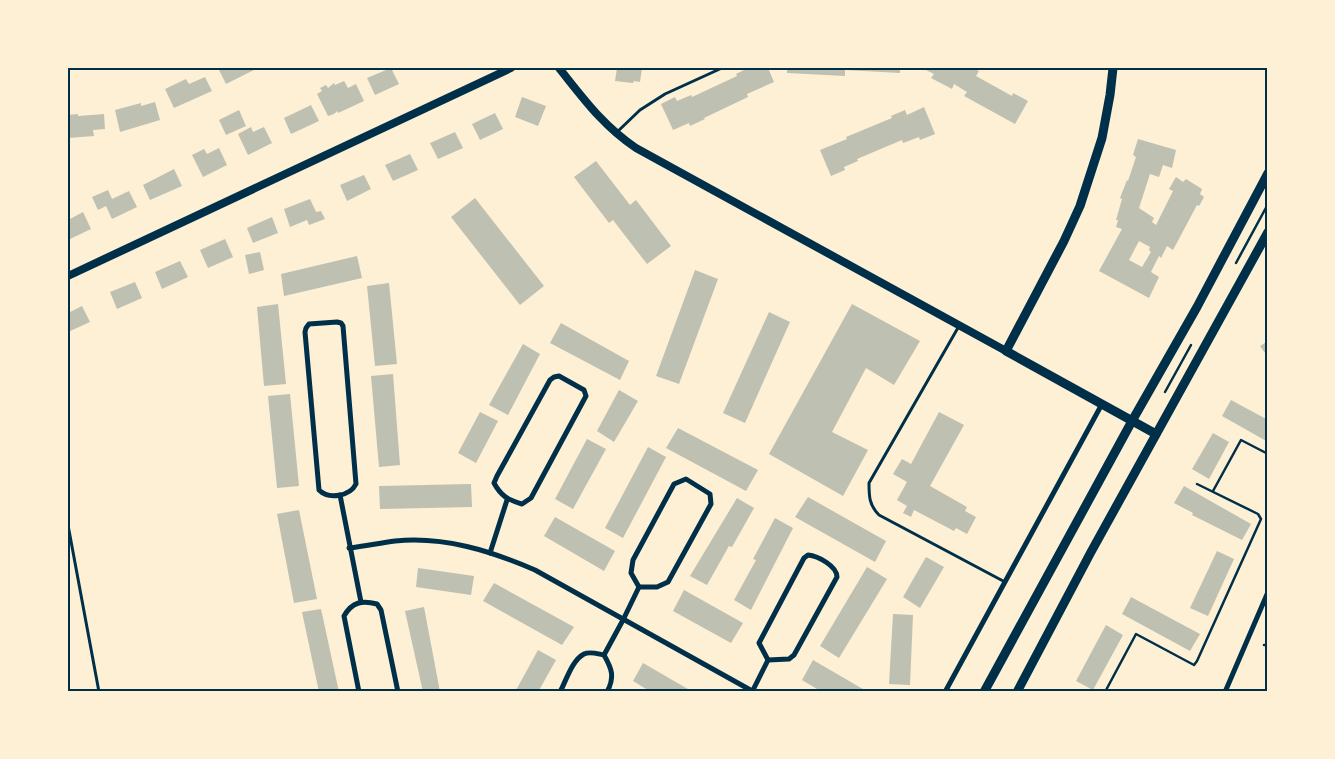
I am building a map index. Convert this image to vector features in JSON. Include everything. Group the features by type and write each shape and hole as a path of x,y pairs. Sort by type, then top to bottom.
{"main road":[{"path":"1113,68 1102,138 1080,206 1064,241 1006,351 1156,434"},
{"path":"984,692 1132,421 1197,307 1268,173"},
{"path":"1016,692 1268,232"}],"street":[{"path":"68,276 511,68"},
{"path":"559,68 601,120 615,133 649,156 1006,351"},
{"path":"337,322 343,326 356,484 353,489 345,494 340,494 327,496 319,490 305,332 309,324 337,322"},
{"path":"559,376 584,390 586,396 531,498 522,504 507,500 498,491 494,483 550,380 559,376"},
{"path":"945,692 1102,404"},
{"path":"686,479 710,494 711,504 668,582 657,587 639,587 631,573 633,560 674,484 686,479"},
{"path":"340,494 361,602"},
{"path":"490,553 507,500"},
{"path":"349,548 396,541 420,540 453,543 490,553 534,570 753,691 768,660"},
{"path":"808,555 812,556 834,568 837,572 837,577 794,655 790,659 768,660 758,643 804,558 808,555"},
{"path":"604,655 639,587"},
{"path":"1225,692 1268,592"},
{"path":"359,692 344,616 348,608 361,602 377,604 381,610 398,692"},
{"path":"560,692 578,658 584,654 591,653 604,655"},
{"path":"604,655 612,669 613,678 607,692"}],"lane":[{"path":"615,133 640,110 665,94 722,68"},
{"path":"959,326 869,483 869,495 872,507 879,515 1005,582"},
{"path":"68,525 99,692"}],"path":[{"path":"1234,267 1268,204"},
{"path":"1162,398 1192,344"},
{"path":"1213,491 1240,440 1268,454"},
{"path":"1105,692 1136,634 1194,665 1261,519 1258,514 1197,484"}],"building":[{"path":"218,68 258,68 226,84"},
{"path":"391,68 399,84 375,95 367,78"},
{"path":"617,68 642,68 640,82 615,81"},
{"path":"748,68 768,68 774,82 747,94 748,97 705,119 690,126 689,123 673,130 661,104 675,97 677,101 691,95 692,97 737,76 736,74"},
{"path":"787,68 900,68 900,73 845,70 845,76 787,73"},
{"path":"922,68 972,68 979,71 976,76 1012,96 1013,93 1028,101 1015,124 964,96 967,92 954,84 952,89 931,78 934,74"},
{"path":"205,77 212,91 174,108 165,89 186,79 189,84"},
{"path":"344,81 348,88 356,84 364,101 328,116 317,94 322,91 320,88 326,85 328,88 334,83 335,85"},
{"path":"522,97 546,106 538,126 515,117"},
{"path":"155,102 160,120 120,132 115,110 141,103 141,106"},
{"path":"311,105 319,121 291,134 284,118"},
{"path":"924,107 935,134 920,140 919,137 903,143 902,140 857,159 858,161 844,167 845,170 831,176 820,150 892,118 891,116 905,110 907,115"},
{"path":"239,110 246,126 226,135 219,120"},
{"path":"495,113 503,129 480,140 472,124"},
{"path":"78,114 78,116 104,114 105,129 93,130 94,136 68,138 68,115"},
{"path":"251,127 253,132 264,127 272,143 248,155 238,134"},
{"path":"455,132 463,148 438,159 430,143"},
{"path":"1138,139 1176,150 1172,168 1163,165 1159,177 1150,174 1139,208 1154,218 1152,222 1156,225 1173,191 1169,189 1176,177 1183,182 1186,179 1202,189 1200,194 1204,197 1199,206 1197,205 1173,250 1167,246 1161,258 1159,256 1151,272 1159,277 1149,298 1099,271 1122,229 1116,227 1118,220 1116,220 1122,199 1120,198 1136,157 1133,155","holes":["1139,241 1150,247 1149,250 1151,252 1142,267 1129,260"]},
{"path":"219,148 227,165 203,177 192,155 204,149 207,154"},
{"path":"410,154 418,170 393,181 385,165"},
{"path":"596,161 630,205 636,200 671,246 647,264 613,220 609,223 574,177"},
{"path":"174,169 182,186 150,200 143,185"},
{"path":"364,175 371,189 347,201 340,185"},
{"path":"108,190 112,199 129,191 137,207 112,219 106,206 98,210 92,197"},
{"path":"475,198 544,286 520,305 451,217"},
{"path":"310,199 316,212 321,211 325,219 309,225 307,220 290,227 284,209"},
{"path":"83,212 91,229 68,240 68,220"},
{"path":"272,217 278,233 253,243 247,228"},
{"path":"225,239 233,257 208,268 200,250"},
{"path":"260,252 264,270 249,274 245,255"},
{"path":"357,256 362,278 284,296 281,274"},
{"path":"180,261 188,277 162,289 155,272"},
{"path":"695,270 718,279 679,384 656,376"},
{"path":"135,282 142,298 117,309 110,292"},
{"path":"389,283 397,364 375,366 367,286"},
{"path":"278,304 286,384 264,386 257,307"},
{"path":"852,304 920,341 894,385 866,368 832,432 868,450 843,496 769,454"},
{"path":"82,306 90,322 68,332 68,313"},
{"path":"769,312 790,322 745,423 723,413"},
{"path":"561,323 629,361 620,380 550,343"},
{"path":"1268,341 1268,357 1260,346"},
{"path":"523,344 540,354 508,415 489,405"},
{"path":"393,374 400,465 379,467 371,376"},
{"path":"619,390 638,401 614,442 597,431"},
{"path":"290,394 299,486 277,488 268,396"},
{"path":"1231,400 1268,420 1268,442 1222,416"},
{"path":"480,412 498,421 476,463 458,453"},
{"path":"939,412 964,425 930,486 967,507 965,511 976,517 967,534 956,528 954,531 914,510 911,517 903,513 907,506 897,500 907,482 893,474 902,459 911,464"},
{"path":"678,428 758,470 746,491 666,448"},
{"path":"1213,433 1229,442 1209,479 1192,469"},
{"path":"587,439 606,449 573,509 555,499"},
{"path":"648,447 666,457 623,538 605,528"},
{"path":"471,484 472,507 380,509 379,486"},
{"path":"1184,486 1251,524 1242,540 1192,515 1193,513 1174,503"},
{"path":"808,497 886,541 875,562 795,517"},
{"path":"737,498 754,508 732,547 729,546 707,585 690,576"},
{"path":"299,510 317,599 294,603 277,514"},
{"path":"555,517 615,551 604,571 544,536"},
{"path":"775,518 793,528 751,610 734,600 756,560 753,559"},
{"path":"1217,551 1234,559 1208,616 1190,608"},
{"path":"926,557 944,567 920,608 903,597"},
{"path":"867,567 887,579 839,658 820,646"},
{"path":"418,568 474,576 471,595 416,587"},
{"path":"494,583 574,627 562,645 483,601"},
{"path":"684,590 743,623 731,643 673,611"},
{"path":"1131,597 1200,634 1190,651 1122,614"},
{"path":"424,607 440,692 423,692 405,611"},
{"path":"321,609 339,692 319,692 302,612"},
{"path":"893,614 913,615 910,685 889,684"},
{"path":"1106,625 1123,635 1093,690 1076,681"},
{"path":"538,650 556,660 538,692 515,692"},
{"path":"813,660 868,692 822,692 802,680"},
{"path":"643,663 693,692 651,692 633,681"}]}
